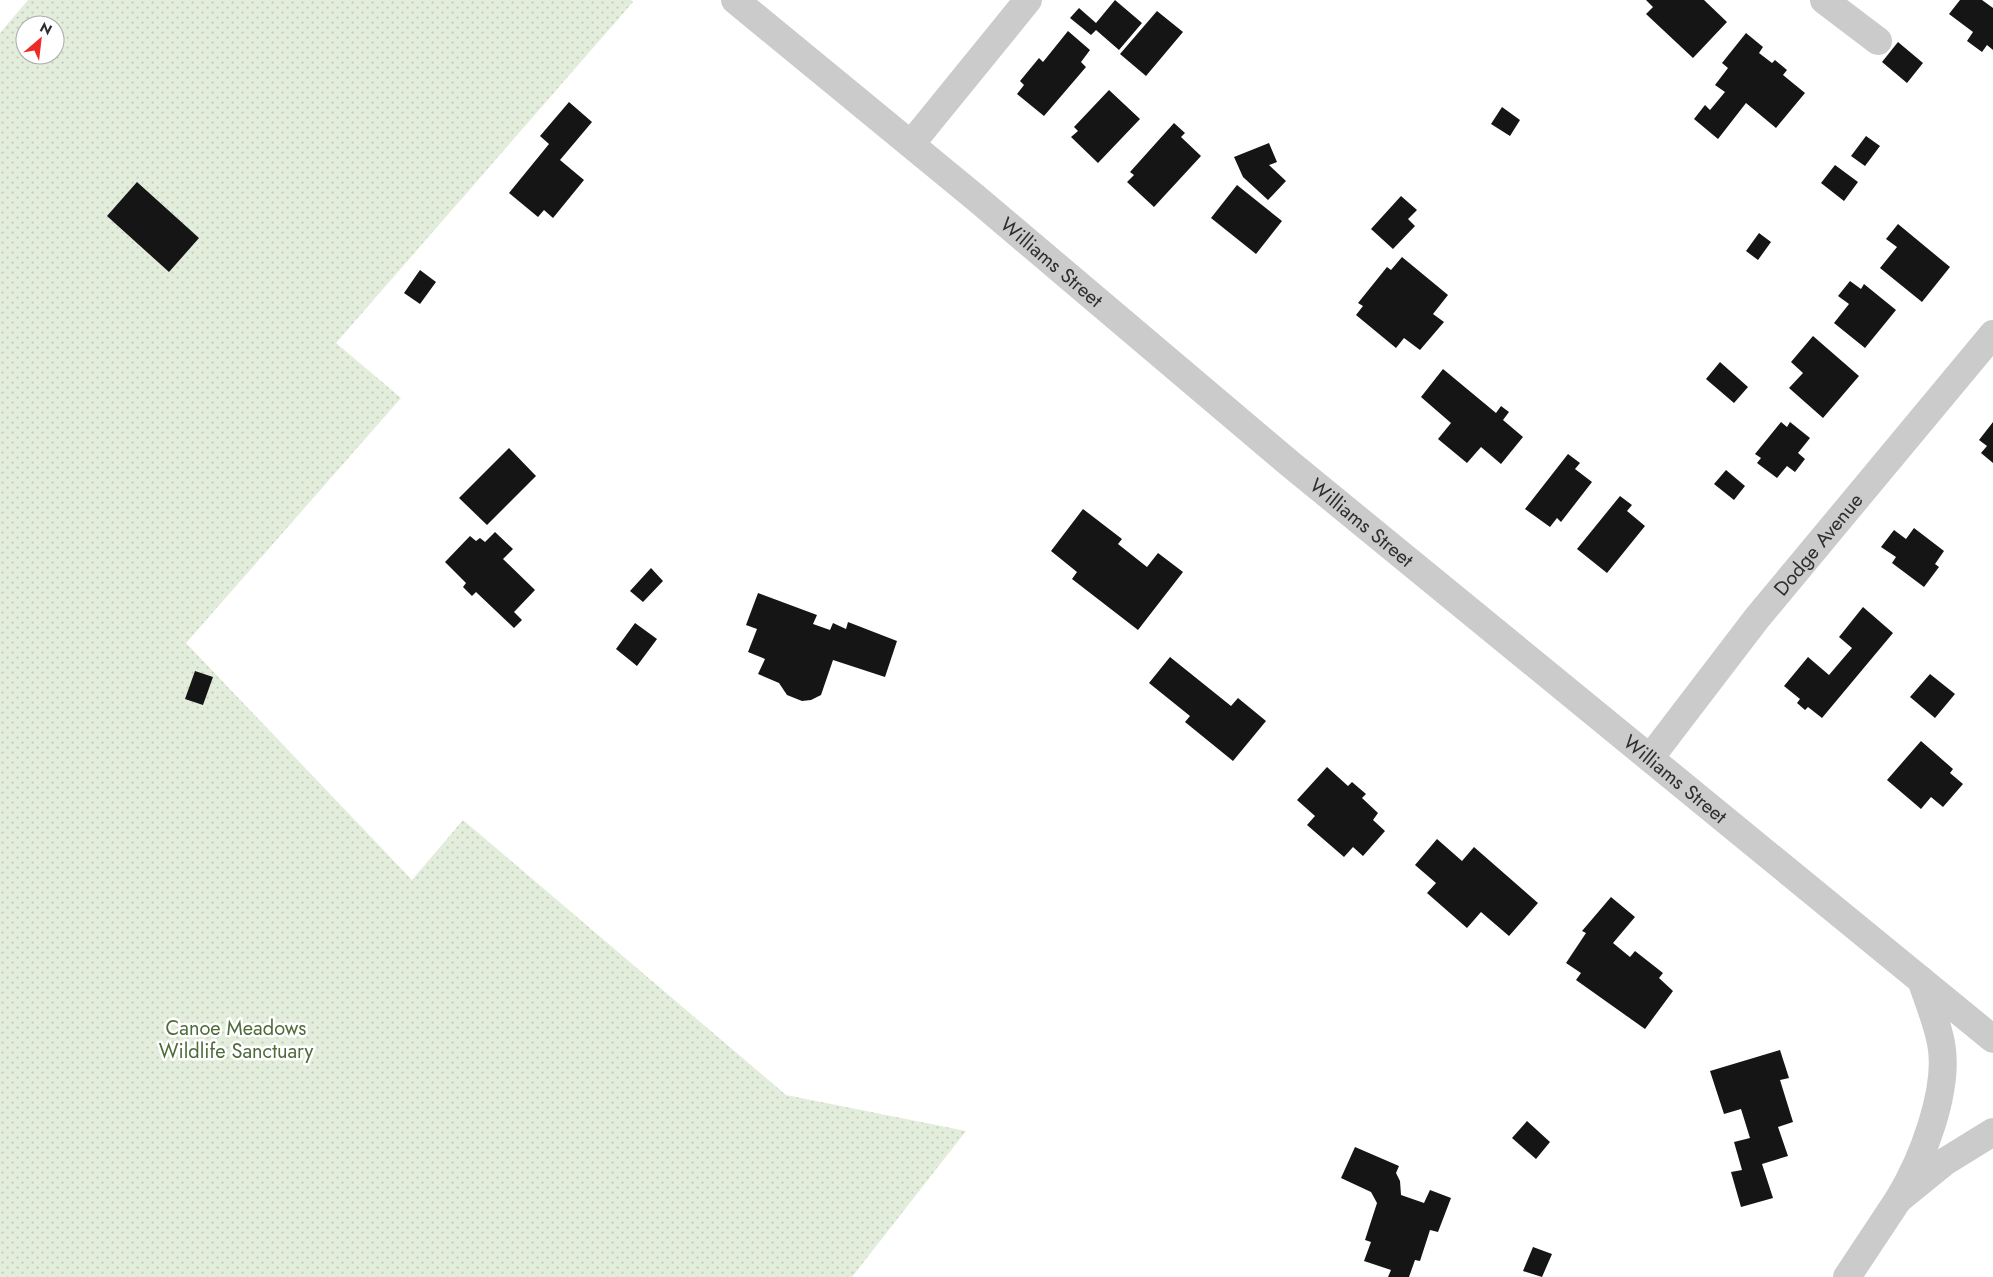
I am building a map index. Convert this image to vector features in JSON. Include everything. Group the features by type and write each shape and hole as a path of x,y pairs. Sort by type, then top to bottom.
{"street":[{"name":"Williams Street","path":"736,0 911,144 1289,463 1993,1039"},
{"path":"911,144 1028,0"},
{"path":"1824,0 1878,41"},
{"name":"Dodge Avenue","path":"1650,758 1757,618 1993,334"},
{"path":"1847,1277 1906,1187 1924,1148 1936,1111 1942,1072 1941,1043 1921,980"},
{"path":"1898,1200 1946,1161 1993,1132"}],"green space":[{"name":"Canoe Meadows Wildlife Sanctuary","path":"28,0 631,0 633,2 336,343 401,398 186,643 412,880 463,820 786,1095 966,1131 852,1277 0,1277 0,33 15,15 15,65 65,65 65,15 15,15"}],"building":[{"path":"1115,0 1142,23 1119,50 1096,30 1091,35 1070,18 1079,8 1096,23"},
{"path":"1646,0 1704,0 1727,22 1693,58 1646,14 1653,7"},
{"path":"1960,0 1982,0 1993,8 1993,50 1987,45 1982,52 1967,41 1973,32 1949,14"},
{"path":"1157,11 1183,32 1146,76 1120,54"},
{"path":"1068,31 1090,50 1081,62 1086,67 1044,116 1017,94 1024,85 1020,81 1039,58 1043,62"},
{"path":"1746,33 1763,47 1759,53 1772,63 1775,60 1787,70 1783,75 1805,93 1776,128 1746,103 1718,139 1694,119 1705,105 1710,110 1725,92 1715,85 1728,68 1722,63"},
{"path":"1898,42 1923,63 1907,83 1882,62"},
{"path":"1109,90 1140,119 1098,163 1071,137 1078,131 1074,127"},
{"path":"569,102 592,122 560,160 584,180 553,218 544,210 538,217 509,193 549,144 540,136"},
{"path":"1502,107 1520,120 1510,136 1491,124"},
{"path":"1174,123 1185,133 1181,137 1201,156 1154,207 1127,182 1134,175 1130,172"},
{"path":"1866,136 1880,146 1865,166 1851,156"},
{"path":"1269,143 1277,162 1269,165 1286,181 1268,200 1243,177 1234,157"},
{"path":"1835,165 1858,182 1844,201 1821,183"},
{"path":"137,182 199,238 169,272 107,216"},
{"path":"1237,185 1282,221 1256,254 1211,218"},
{"path":"1401,196 1417,210 1408,219 1415,226 1393,249 1371,229"},
{"path":"1898,224 1950,267 1922,302 1880,268 1897,247 1886,239"},
{"path":"1759,233 1771,242 1758,260 1746,251"},
{"path":"1402,257 1448,295 1433,314 1444,322 1420,350 1404,338 1396,348 1356,315 1363,306 1358,303 1387,267 1391,270"},
{"path":"420,270 436,282 420,304 404,293"},
{"path":"1850,281 1861,289 1864,284 1896,310 1865,348 1834,323 1849,304 1838,296"},
{"path":"1813,336 1859,376 1823,418 1789,388 1803,373 1791,362"},
{"path":"1720,362 1748,387 1734,403 1706,379"},
{"path":"1443,369 1496,413 1501,406 1509,412 1503,420 1523,437 1501,464 1481,447 1467,463 1438,439 1451,423 1421,397"},
{"path":"1781,422 1787,427 1790,422 1810,438 1798,453 1805,459 1795,472 1787,466 1777,478 1757,463 1761,458 1755,454"},
{"path":"1993,422 1993,463 1981,453 1987,446 1979,440"},
{"path":"509,448 536,476 487,525 459,498"},
{"path":"1568,454 1580,463 1575,469 1592,482 1561,522 1557,518 1550,527 1525,509"},
{"path":"1726,470 1745,486 1734,500 1714,484"},
{"path":"1620,496 1632,505 1627,511 1645,526 1607,573 1577,549"},
{"path":"1083,509 1122,539 1118,544 1147,567 1158,553 1183,572 1138,630 1072,579 1077,572 1051,551"},
{"path":"1914,528 1944,551 1935,564 1939,567 1924,587 1892,563 1896,557 1881,547 1894,530 1906,539"},
{"path":"495,532 513,549 503,559 535,590 514,612 522,620 514,628 476,592 472,596 463,587 466,583 445,562 470,536 476,541 480,538 485,542"},
{"path":"651,568 663,581 643,602 630,591"},
{"path":"758,593 817,615 813,624 830,630 833,623 846,629 848,622 897,641 885,677 833,660 821,695 811,700 802,701 787,695 779,683 758,674 765,659 748,652 757,629 746,625"},
{"path":"1863,607 1893,633 1822,718 1808,707 1805,710 1797,703 1800,699 1784,686 1808,657 1829,675 1852,648 1839,637"},
{"path":"635,623 657,639 637,666 616,649"},
{"path":"1170,657 1231,706 1238,698 1266,721 1233,761 1185,722 1190,716 1149,683"},
{"path":"195,671 213,677 203,705 185,699"},
{"path":"1930,674 1955,694 1935,718 1910,697"},
{"path":"1921,741 1953,769 1950,773 1963,784 1943,807 1931,797 1921,809 1887,780"},
{"path":"1327,767 1348,786 1352,782 1366,794 1362,798 1378,813 1373,820 1385,831 1363,856 1353,847 1344,857 1307,825 1315,816 1297,800"},
{"path":"1437,839 1462,861 1474,847 1538,903 1509,936 1481,912 1467,928 1427,893 1436,883 1415,865"},
{"path":"1611,897 1635,917 1613,943 1630,957 1635,951 1663,973 1659,978 1673,991 1645,1029 1576,980 1581,973 1566,963 1586,933 1582,931"},
{"path":"1780,1050 1789,1078 1780,1080 1793,1122 1778,1127 1788,1156 1762,1164 1773,1198 1741,1207 1731,1172 1742,1170 1734,1142 1750,1138 1741,1109 1724,1114 1710,1071"},
{"path":"1527,1121 1550,1142 1536,1159 1512,1138"},
{"path":"1355,1147 1399,1166 1396,1173 1400,1181 1401,1195 1424,1203 1430,1190 1451,1198 1438,1232 1430,1230 1420,1261 1415,1260 1409,1277 1388,1277 1391,1270 1364,1261 1371,1242 1365,1240 1377,1203 1371,1192 1341,1178"},
{"path":"1533,1247 1552,1254 1542,1277 1523,1271"}]}
